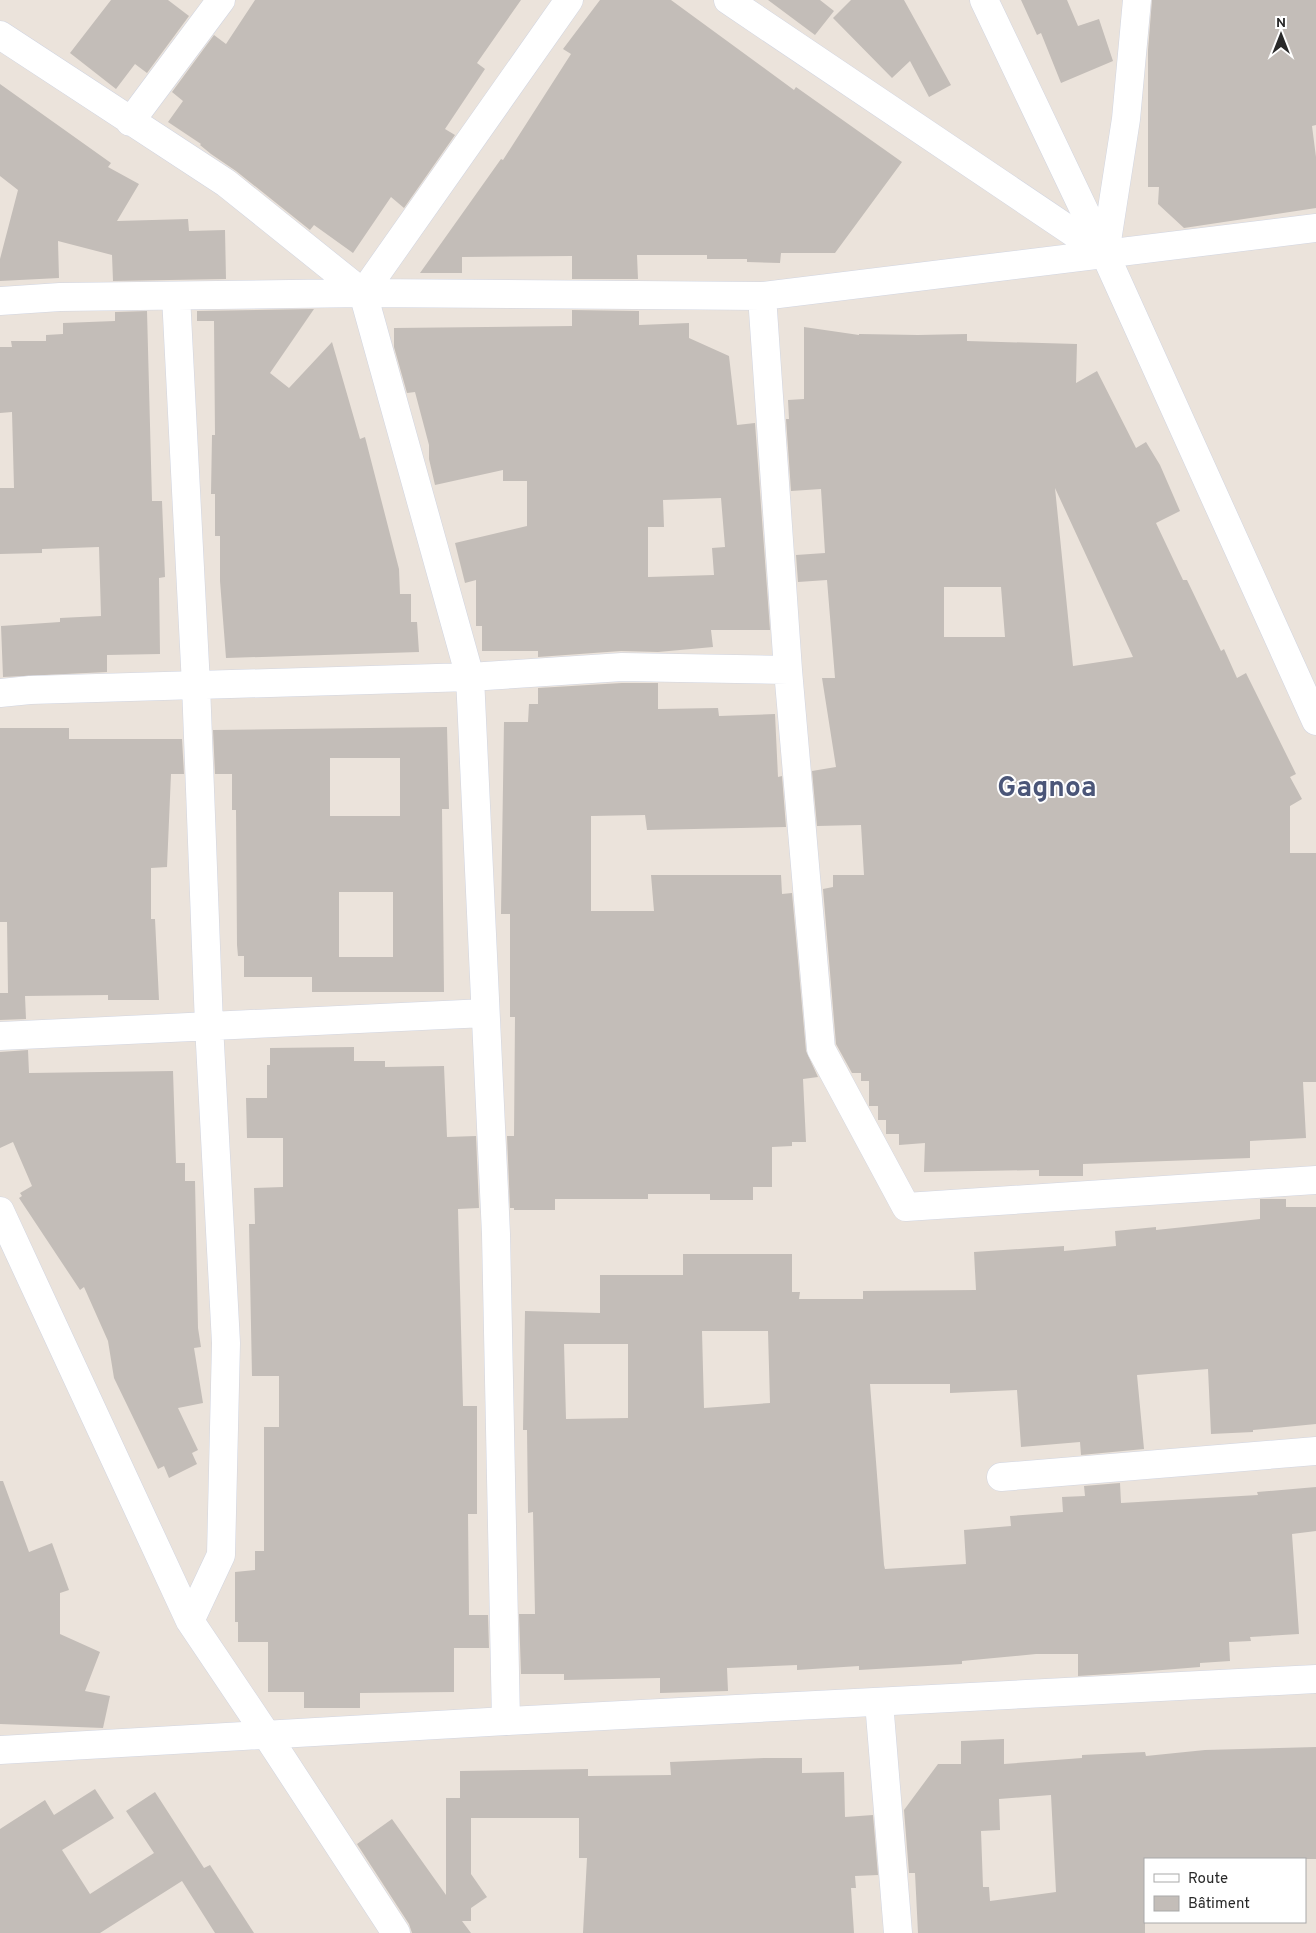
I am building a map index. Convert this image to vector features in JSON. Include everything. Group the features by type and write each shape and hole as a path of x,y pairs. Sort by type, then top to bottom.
{"street":[{"path":"130,122 221,0"},
{"path":"363,294 569,0"},
{"path":"728,0 1105,254"},
{"path":"984,0 1105,254 1316,721"},
{"path":"1105,254 1126,118 1137,0"},
{"path":"0,35 130,122 226,183 363,294 470,677 496,1234 506,1721"},
{"path":"0,301 60,297 363,294 762,296 1316,228"},
{"path":"176,296 196,685 209,1025 226,1343 221,1554 190,1621"},
{"path":"762,296 788,670 821,1049 906,1207 1316,1180"},
{"path":"0,693 30,690 470,677 622,667 788,670"},
{"path":"0,1036 485,1013"},
{"path":"0,1211 190,1621 396,1933"},
{"path":"1001,1477 1316,1451"},
{"path":"0,1750 506,1721 1316,1679"},
{"path":"879,1702 898,1933"}],"building":[{"path":"111,0 168,0 189,16 147,73 135,64 116,89 70,53"},
{"path":"255,0 521,0 477,63 485,69 445,129 455,135 404,208 391,197 353,253 314,225 310,230 236,171 211,154 201,144 168,122 183,101 172,92 214,35 226,44"},
{"path":"600,0 671,0 794,90 796,87 902,162 835,253 781,253 780,263 747,262 747,259 707,259 707,255 637,255 638,279 572,279 572,256 462,257 462,273 420,273 501,159 503,160 571,54 563,49"},
{"path":"768,0 820,0 834,11 815,35"},
{"path":"851,0 904,0 951,85 929,97 910,61 892,78 833,18"},
{"path":"1021,0 1067,0 1078,26 1099,19 1113,61 1061,83 1041,33 1037,35"},
{"path":"1152,0 1316,0 1316,125 1312,126 1316,157 1316,208 1184,228 1158,204 1159,187 1148,187 1148,50"},
{"path":"0,84 111,163 108,167 139,184 117,221 188,219 189,231 225,230 226,279 113,281 112,255 58,241 59,278 0,281 0,259 18,190 0,176"},
{"path":"314,309 270,373 289,388 332,342 360,439 365,437 399,569 400,594 411,594 411,622 417,622 419,652 226,658 220,581 220,536 215,536 215,494 211,494 212,435 215,435 214,321 197,321 197,311"},
{"path":"572,310 639,311 639,325 689,323 689,338 729,356 737,425 755,423 770,630 711,630 713,647 658,652 621,651 538,657 538,651 482,651 482,626 476,626 476,580 465,583 455,543 527,526 527,481 503,481 503,470 435,485 429,459 429,445 415,392 407,393 394,347 394,328 572,326","holes":["721,498 725,547 712,548 714,575 648,577 648,527 664,527 663,500"]},
{"path":"147,311 152,501 162,501 165,577 159,578 160,654 107,655 107,672 3,677 1,626 60,622 60,618 101,616 99,547 42,549 42,553 0,554 0,488 14,488 12,412 0,413 0,347 12,347 11,341 46,341 46,335 63,334 63,323 115,321 115,312"},
{"path":"804,327 859,335 967,334 967,341 1077,344 1076,383 1097,371 1136,448 1146,442 1160,465 1180,511 1156,523 1183,580 1187,580 1221,651 1224,649 1237,678 1246,673 1296,774 1290,777 1302,799 1290,806 1290,853 1316,853 1316,1082 1303,1082 1306,1138 1250,1141 1250,1158 1083,1164 1083,1176 1039,1176 1039,1170 924,1172 925,1143 899,1145 899,1134 886,1134 886,1120 878,1120 878,1106 869,1106 869,1081 861,1081 861,1073 852,1073 836,1044 823,889 833,887 833,875 864,875 861,825 817,826 812,771 836,767 822,678 835,678 827,580 798,582 796,555 825,553 821,489 791,491 786,419 789,419 788,400 804,399","holes":["1055,488 1133,657 1073,666","944,587 1001,587 1005,637 944,637"]},
{"path":"658,683 658,709 718,708 719,716 775,714 778,777 782,776 786,827 647,830 645,815 591,816 591,911 654,911 651,875 781,875 782,894 792,893 806,1051 818,1077 803,1079 806,1142 792,1142 792,1146 772,1147 772,1187 753,1187 753,1200 710,1200 710,1194 648,1194 648,1199 555,1199 555,1210 514,1210 514,1208 510,1208 507,1136 514,1136 515,1017 510,1017 510,914 501,914 504,722 528,722 529,704 538,704 538,688"},
{"path":"447,727 449,809 442,809 444,992 312,992 312,977 244,977 244,956 238,956 237,945 236,810 232,810 232,774 215,774 213,730","holes":["330,758 400,758 400,816 330,816","339,892 393,892 393,957 339,957"]},
{"path":"0,728 69,728 69,739 182,739 184,774 171,774 167,867 151,868 151,919 155,919 159,1000 108,1000 108,995 25,996 26,1019 0,1020 0,993 8,993 7,922 0,922"},
{"path":"354,1047 354,1061 385,1061 385,1067 444,1066 447,1137 476,1136 479,1208 458,1209 460,1289 463,1406 477,1406 477,1514 468,1514 469,1615 488,1615 489,1648 454,1648 454,1692 360,1693 360,1708 304,1708 304,1692 268,1692 268,1642 238,1642 238,1622 235,1622 235,1572 255,1570 255,1551 264,1551 264,1427 279,1427 279,1376 252,1376 249,1224 255,1224 254,1188 283,1187 283,1138 247,1138 246,1098 267,1098 267,1065 270,1065 270,1048"},
{"path":"28,1050 29,1073 173,1071 176,1163 185,1163 185,1181 195,1181 198,1328 201,1347 194,1348 203,1403 178,1408 198,1450 192,1453 197,1464 169,1478 164,1466 158,1469 114,1378 108,1341 84,1287 80,1290 19,1198 22,1196 20,1193 32,1186 13,1142 0,1148 0,1052"},
{"path":"1260,1199 1286,1199 1286,1207 1316,1207 1316,1424 1253,1430 1253,1432 1211,1434 1208,1369 1137,1375 1144,1449 1081,1455 1080,1442 1021,1447 1017,1390 950,1393 950,1384 870,1384 884,1565 885,1569 966,1564 964,1530 1011,1526 1010,1516 1063,1512 1062,1497 1085,1496 1084,1486 1120,1483 1121,1503 1258,1495 1257,1492 1316,1487 1316,1531 1292,1534 1299,1634 1250,1637 1251,1641 1229,1642 1230,1661 1200,1663 1200,1667 1078,1676 1078,1654 1036,1654 962,1661 962,1664 859,1670 859,1666 797,1670 797,1665 727,1668 728,1691 660,1693 660,1678 564,1680 564,1674 521,1674 519,1614 535,1614 533,1512 528,1513 527,1430 523,1430 525,1311 600,1313 600,1275 683,1275 683,1254 792,1254 792,1292 800,1292 799,1299 863,1299 863,1291 976,1290 974,1252 1064,1246 1064,1251 1116,1246 1115,1231 1156,1227 1156,1230 1260,1219","holes":["702,1331 768,1331 770,1403 704,1408","564,1344 628,1344 628,1418 566,1419"]},
{"path":"0,1481 3,1481 29,1552 52,1543 69,1590 60,1593 60,1634 100,1652 85,1691 110,1696 103,1728 0,1724"},
{"path":"1004,1739 1004,1764 1082,1758 1082,1755 1145,1752 1146,1756 1205,1750 1316,1747 1316,1859 1144,1858 1145,1933 918,1933 915,1873 909,1873 904,1810 938,1764 961,1764 961,1741","holes":["1051,1795 1056,1892 990,1901 989,1887 983,1887 981,1831 1000,1830 999,1799"]},
{"path":"802,1758 802,1773 844,1772 845,1817 873,1815 878,1875 855,1876 856,1888 851,1888 854,1933 583,1933 587,1858 579,1858 579,1818 471,1818 471,1874 487,1897 471,1908 471,1921 462,1921 471,1933 412,1933 409,1924 357,1844 392,1819 446,1895 446,1798 460,1798 460,1771 588,1769 588,1776 671,1775 670,1762"},
{"path":"95,1789 114,1818 62,1850 90,1894 154,1853 126,1811 155,1792 204,1868 210,1865 254,1933 215,1933 182,1881 100,1933 0,1933 0,1829 45,1800 54,1815"}],"district":[{"name":"Gagnoa","path":"1047,789"}]}
